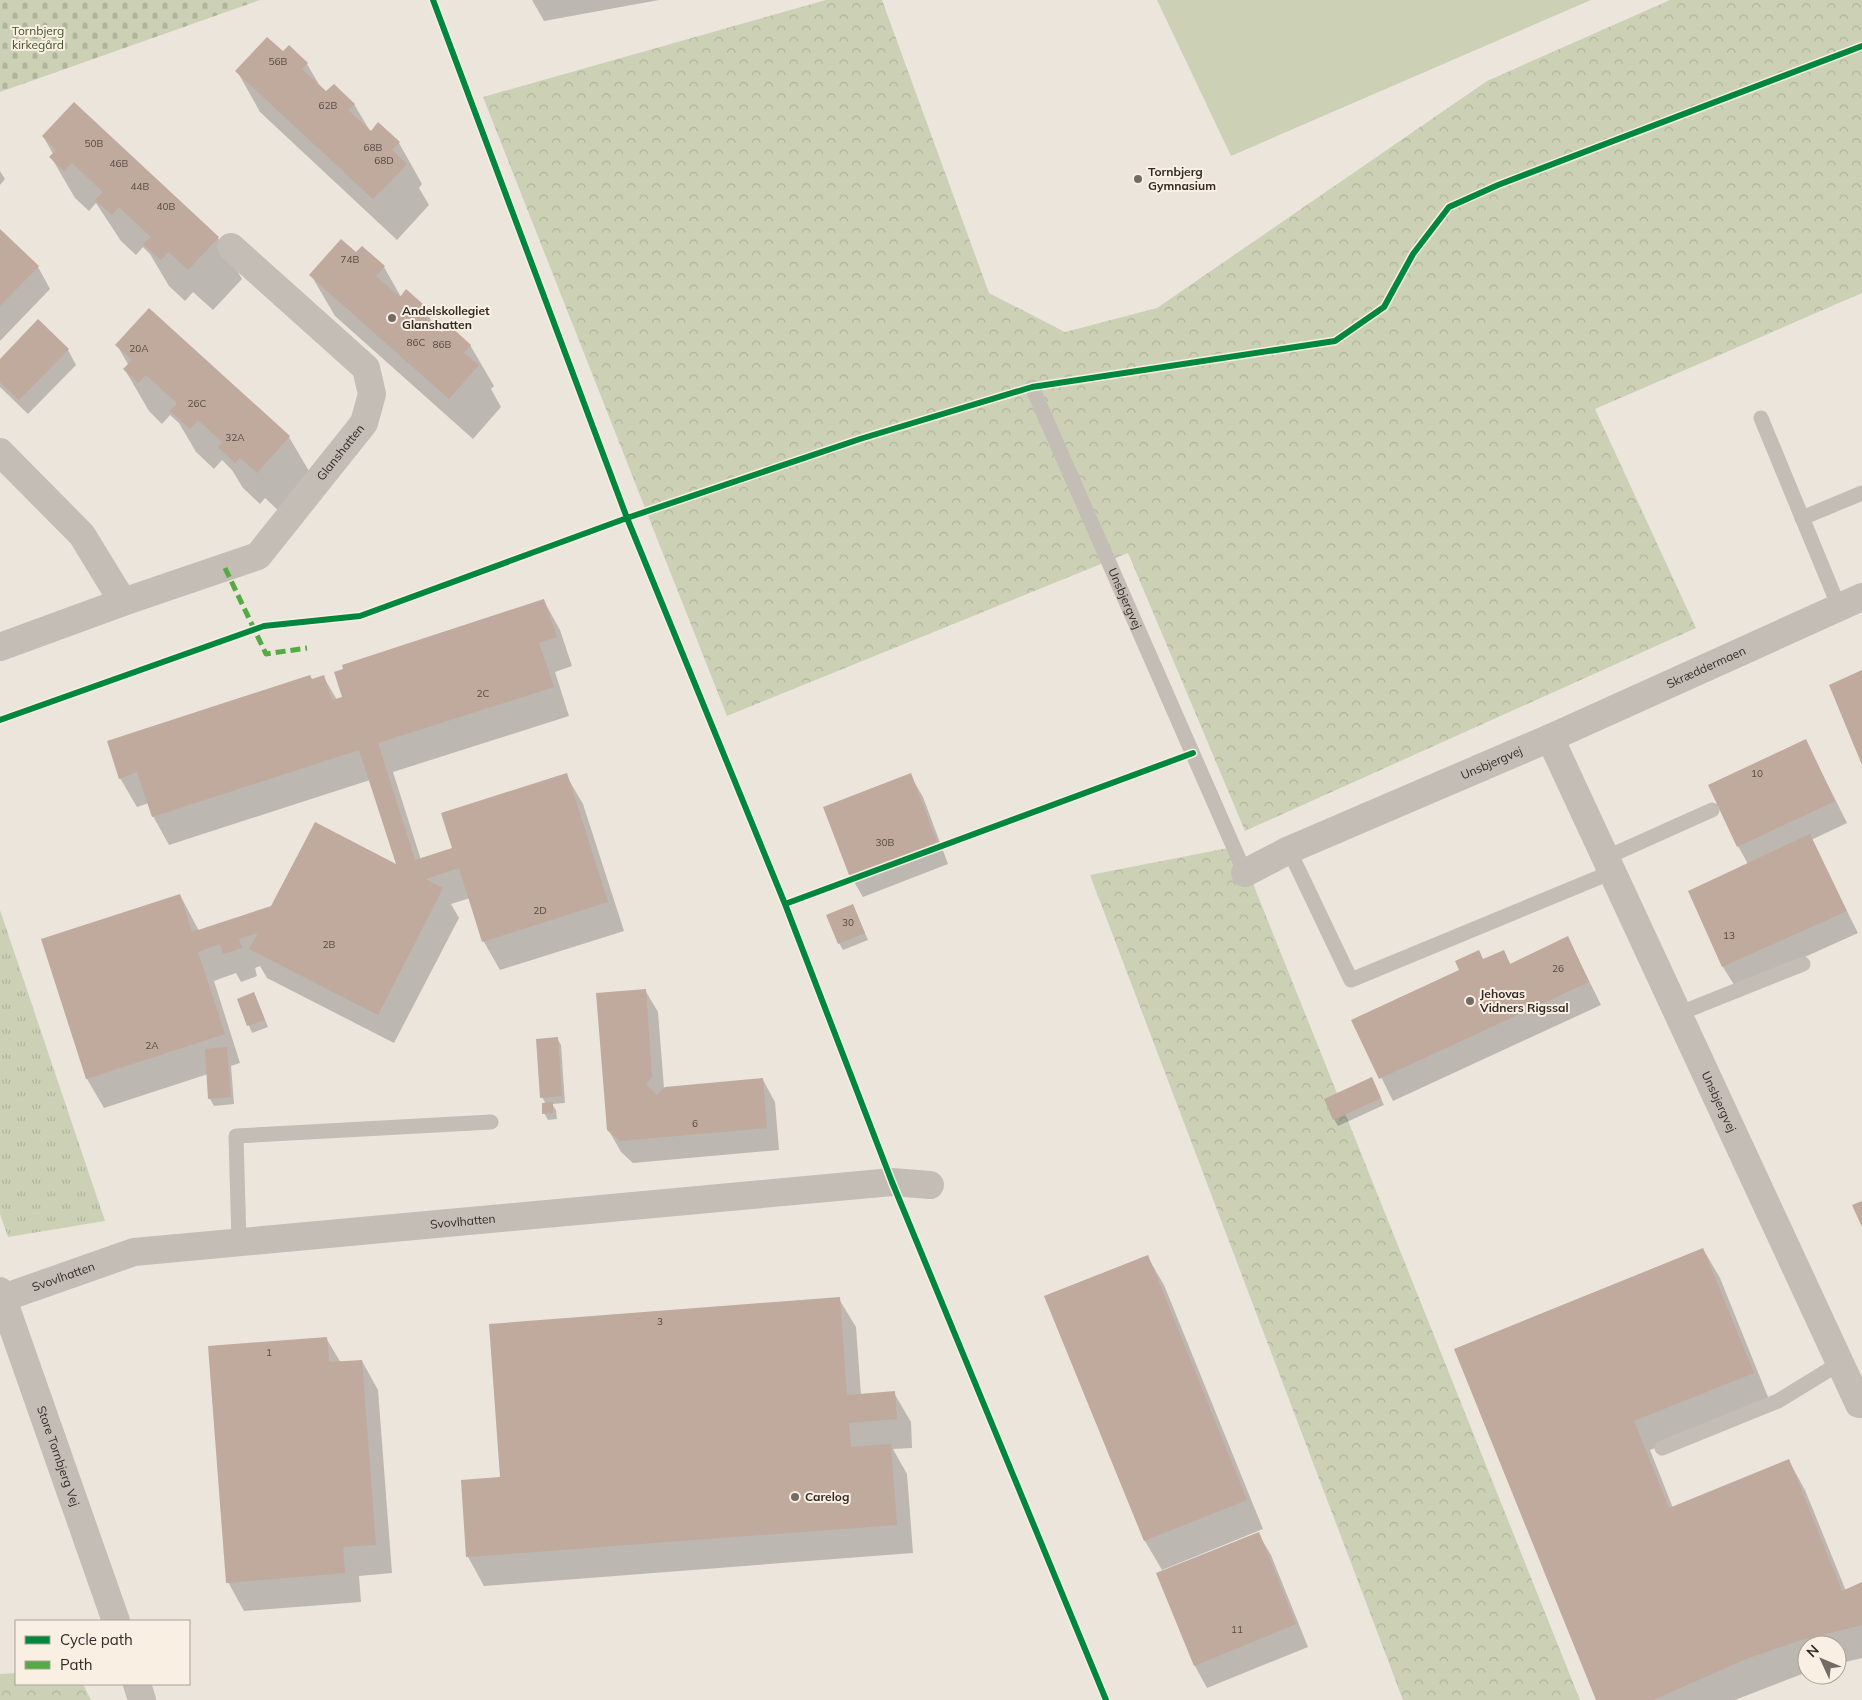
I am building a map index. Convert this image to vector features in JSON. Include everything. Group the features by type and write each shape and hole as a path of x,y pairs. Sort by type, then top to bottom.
{"street":[{"name":"Glanshatten","path":"0,647 123,602 258,556 364,423 372,394 366,368 231,247"},
{"path":"0,452 82,535 123,602"},
{"name":"Skræddermaen","path":"1550,738 1851,602"},
{"name":"Unsbjergvej","path":"1245,873 1289,850 1550,738 1861,1406"},
{"name":"Svovlhatten","path":"1,1295 134,1252 892,1182 930,1185"},
{"name":"Store Tornbjerg Vej","path":"1,1295 116,1620"},
{"path":"136,1685 142,1700"}],"lane":[{"name":"Unsbjergvej","path":"1032,387 1245,873"},
{"path":"1761,418 1802,518 1851,602"},
{"path":"1802,518 1862,493"},
{"path":"1289,850 1351,980 1608,865 1712,810"},
{"path":"1678,1014 1802,964"},
{"path":"240,1242 236,1136 491,1122"},
{"path":"1662,1448 1778,1401 1840,1363"}],"green space":[{"name":"Tornbjerg kirkegård","path":"0,0 260,0 0,92"},
{"path":"826,0 882,0 989,293 1065,332 1157,308 1487,81 1670,0 1862,0 1862,293 1595,409 1696,628 1245,831 1128,553 727,716 483,97"},
{"path":"1157,0 1591,0 1231,156"},
{"path":"1238,846 1580,1700 1403,1700 1090,875"},
{"path":"0,910 105,1221 8,1237 0,1214"},
{"path":"15,1673 15,1685 84,1685 91,1700 0,1700 0,1674"}],"building":[{"path":"267,37 283,51 289,45 308,63 302,69 326,91 334,84 355,104 348,110 371,131 378,122 400,142 392,150 407,164 373,199 235,71"},
{"path":"74,102 219,237 188,270 169,252 161,260 143,244 151,237 119,207 112,215 95,200 103,192 72,163 64,171 49,157 56,150 42,136"},
{"path":"0,229 39,266 0,306"},
{"name":"Andelskollegiet Glanshatten","path":"341,239 356,252 362,246 385,266 376,276 400,297 406,289 424,305 418,311 442,332 449,325 471,345 464,353 479,365 449,399 309,275"},
{"path":"149,308 290,436 257,473 240,458 235,463 218,447 222,442 198,420 190,429 170,411 177,403 146,375 138,383 123,369 132,360 115,345"},
{"path":"38,319 69,349 19,400 0,382 0,359"},
{"path":"544,599 557,637 539,643 554,687 378,743 415,860 452,848 441,813 567,773 608,902 482,942 459,868 425,879 443,888 378,1015 249,949 258,933 239,939 242,948 223,954 220,944 198,952 225,1034 86,1079 41,939 180,894 192,932 271,906 315,822 396,864 359,750 152,817 137,772 119,779 107,741 310,675 312,679 324,675 332,700 342,697 334,672 343,669 342,665"},
{"path":"1862,670 1862,765 1829,685"},
{"path":"1806,739 1835,801 1737,847 1708,785"},
{"path":"911,773 937,842 849,875 823,807"},
{"path":"1810,834 1847,911 1722,967 1688,891"},
{"path":"853,904 865,933 838,944 826,915"},
{"name":"Jehovas Vidners Rigssal","path":"1568,936 1589,982 1379,1079 1351,1020 1459,970 1455,961 1479,950 1483,959 1504,950 1510,964"},
{"path":"646,989 652,1077 646,1084 657,1095 665,1087 763,1078 767,1128 620,1141 607,1130 596,993"},
{"path":"254,992 265,1020 247,1026 237,999"},
{"path":"558,1037 562,1096 540,1098 536,1039"},
{"path":"227,1047 231,1097 208,1099 205,1049"},
{"path":"1372,1077 1381,1098 1333,1120 1324,1099"},
{"path":"553,1102 553,1113 542,1114 542,1103"},
{"path":"1862,1201 1862,1227 1852,1205"},
{"path":"1703,1248 1754,1373 1634,1421 1669,1508 1789,1459 1842,1591 1862,1582 1862,1625 1822,1635 1797,1635 1797,1641 1746,1659 1653,1700 1596,1700 1454,1349"},
{"path":"1148,1255 1247,1500 1144,1541 1044,1296"},
{"path":"840,1297 847,1395 895,1391 897,1419 849,1423 851,1447 891,1444 897,1525 466,1557 461,1480 500,1477 489,1324"},
{"path":"327,1337 329,1362 362,1360 376,1545 343,1547 345,1573 226,1583 208,1346"},
{"path":"1259,1532 1296,1624 1194,1666 1156,1573"}],"marked path":[{"path":"225,568 266,654 307,648"}],"cycle path":[{"path":"433,0 627,518 785,904 892,1182 1106,1700"},
{"path":"0,720 264,626 360,616 627,518 860,439 1032,387 1335,341 1384,307 1413,254 1449,207 1498,185 1862,46"},
{"path":"785,904 1193,753"}],"place":[{"name":"Tornbjerg Gymnasium","path":"1138,179"},
{"name":"Andelskollegiet Glanshatten","path":"392,318"},
{"name":"Jehovas Vidners Rigssal","path":"1470,1001"},
{"name":"Carelog","path":"795,1497"}]}
